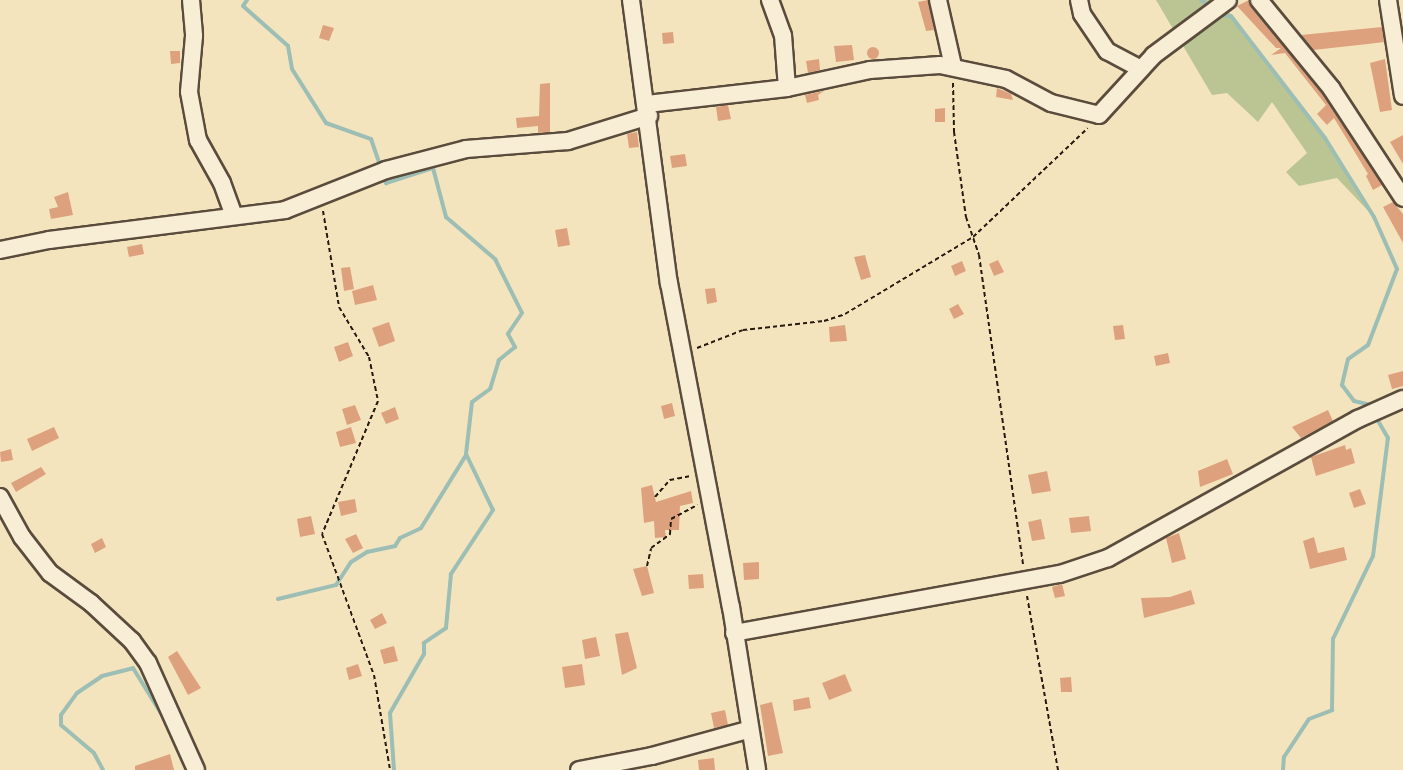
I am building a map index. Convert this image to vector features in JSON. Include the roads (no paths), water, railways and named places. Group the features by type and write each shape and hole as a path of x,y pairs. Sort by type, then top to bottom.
{"street":[{"path":"191,0 194,36 189,92 198,140 222,183 233,214"},
{"path":"631,0 648,110 669,283 706,472 735,633 748,730 757,770"},
{"path":"770,0 783,35 787,88"},
{"path":"938,0 952,66"},
{"path":"1079,0 1082,14 1107,51 1139,68"},
{"path":"0,250 233,214 285,210 321,193 386,170 466,149 568,141 648,110 787,88 870,70 952,66 1006,79 1051,103 1099,115 1139,68 1228,0"},
{"path":"1259,0 1331,88 1403,198"},
{"path":"1388,0 1403,96"},
{"path":"735,633 1060,574 1108,558 1358,418 1403,399"},
{"path":"0,497 22,537 50,573 91,603 132,641 148,663 196,770"},
{"path":"579,770 652,756 748,730"}],"waterway":[{"path":"247,0 243,6 288,46 292,69 326,123 371,139 381,168"},
{"path":"1201,0 1208,5"},
{"path":"1219,15 1231,16 1325,138 1374,217 1397,269 1368,345 1348,359 1342,385 1354,401 1371,405"},
{"path":"383,175 386,183 433,168 446,217 495,259 522,313 508,334 515,347 499,360 490,389 472,402 466,454 493,510 451,574 446,628 424,643 424,654 390,713 394,770"},
{"path":"1283,770 1284,757 1309,719 1332,710 1333,639 1373,556 1388,438 1376,417"},
{"path":"278,599 336,585 351,562 367,552 395,546 400,538 421,528 466,455"},
{"path":"103,770 94,753 61,725 61,715 77,693 102,676 133,668 167,723"}]}
